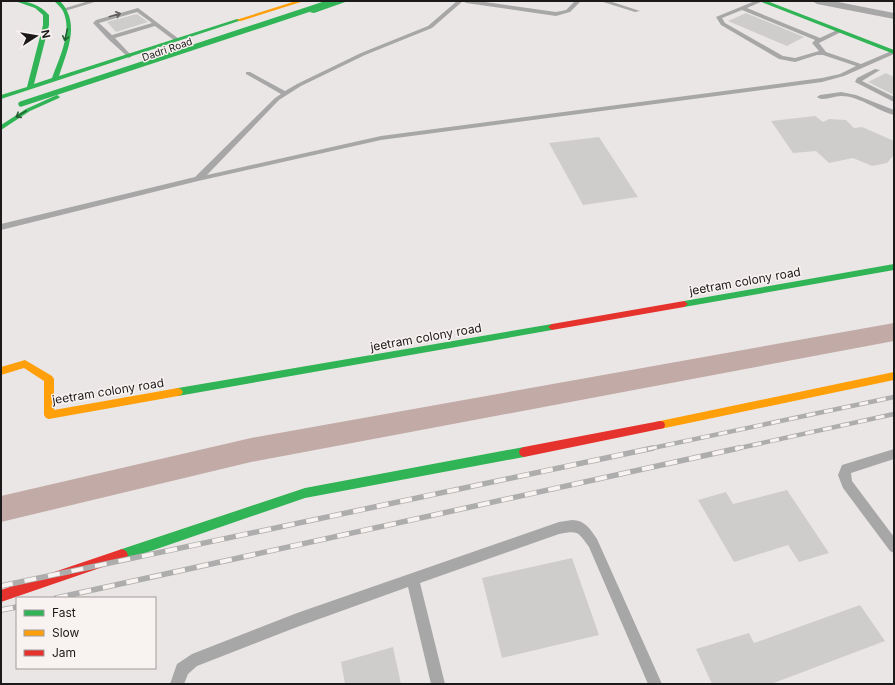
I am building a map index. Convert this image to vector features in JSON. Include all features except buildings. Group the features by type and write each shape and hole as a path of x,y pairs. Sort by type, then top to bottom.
{"street":[{"path":"18,1 33,5 41,9 46,15 46,25 30,87 42,101"},
{"path":"57,1 64,5 67,12 68,30 55,79 68,93"},
{"name":"Dadri Road","path":"1,97 301,1"},
{"path":"1,118 17,102 102,69 314,1"},
{"path":"1,104 17,102 334,1"},
{"name":"Dadri Road","path":"1,128 9,121 42,101 345,1"},
{"path":"761,1 894,52"},
{"path":"816,1 894,16"},
{"name":"jeetram colony road","path":"1,371 25,364 49,379 49,415 894,268"},
{"path":"1,596 305,494 648,428 894,376"}],"lane":[{"path":"65,9 95,1"},
{"path":"198,179 277,99 299,85 363,54 430,27 460,1"},
{"path":"466,1 556,14 562,14 568,11 578,1"},
{"path":"603,1 637,11"},
{"path":"761,1 719,17 723,24 781,58 795,60 824,52"},
{"path":"742,8 820,40"},
{"path":"129,56 96,24 98,21 138,10 178,40"},
{"path":"110,38 156,24"},
{"path":"839,31 815,43 824,52 861,66"},
{"path":"1,227 198,179 380,138 822,80 842,75 894,52"},
{"path":"858,82 859,79 877,70"},
{"path":"248,73 286,94"},
{"path":"842,75 894,100"},
{"path":"820,97 841,94 854,96 894,113"},
{"path":"894,454 854,465 846,469 844,476 847,484 894,547"},
{"path":"177,684 182,669 192,661 297,620 574,524 582,528 593,543 656,684"},
{"path":"414,580 438,684"}],"waterway":[{"path":"1,509 251,450 894,332"}],"railway":[{"path":"648,449 894,397"},
{"path":"735,449 894,414"},
{"path":"1,586 653,448"},
{"path":"61,597 739,448"},
{"path":"1,610 16,607"}],"traffic: fast":[{"path":"18,1 37,7 46,15 46,25 30,87"},
{"path":"55,79 68,38 69,27 68,17 64,8 57,1"},
{"path":"21,104 334,1"},
{"path":"312,12 345,1"},
{"path":"762,1 894,52"},
{"path":"1,97 239,20"},
{"path":"1,128 28,110 57,97"},
{"path":"684,304 894,267"},
{"path":"178,392 552,327"},
{"path":"122,555 305,493 524,452"}],"traffic: slow":[{"path":"239,20 301,1"},
{"path":"1,371 25,364 49,379 49,415 178,392"},
{"path":"660,425 894,376"}],"traffic: jam":[{"path":"552,327 684,304"},
{"path":"524,452 660,425"},
{"path":"1,596 122,555"}]}
